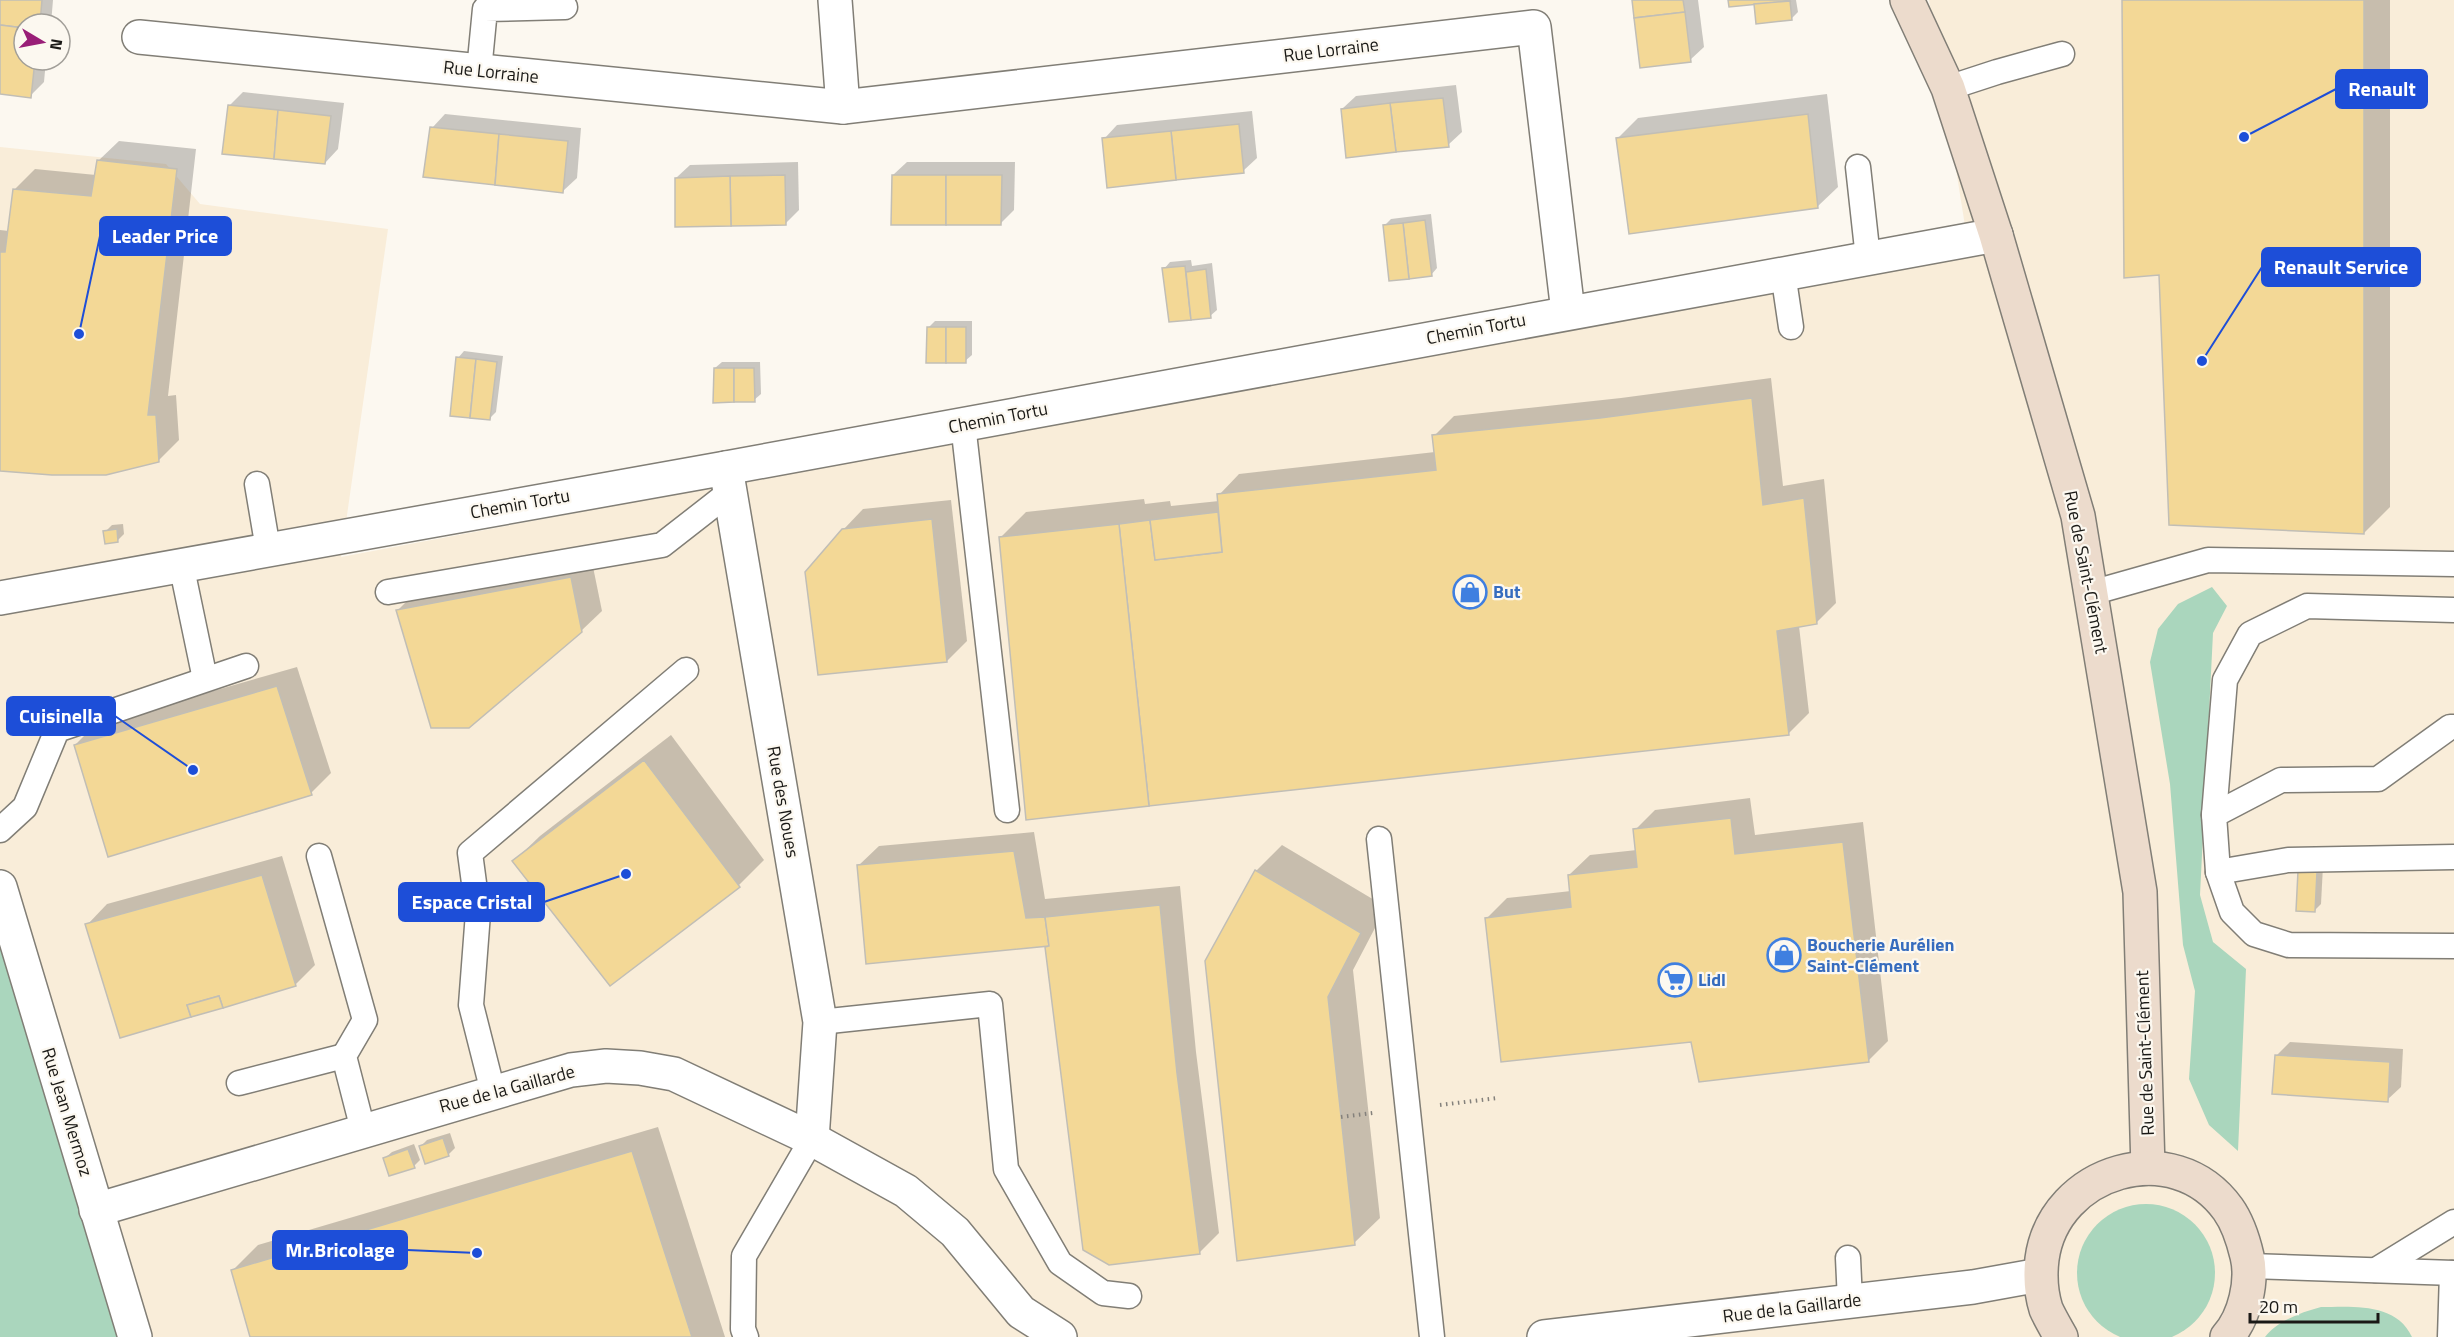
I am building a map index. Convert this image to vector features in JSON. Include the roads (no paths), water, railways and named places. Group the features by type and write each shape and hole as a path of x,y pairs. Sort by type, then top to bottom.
{"street":[{"path":"835,0 843,107"},
{"name":"Rue de Saint-Clément","path":"1907,0 1948,88 1996,235 2078,516 2140,892 2148,1168"},
{"name":"Rue Lorraine","path":"139,37 843,107 1534,27 1568,312"},
{"name":"Chemin Tortu","path":"0,598 268,549 728,480 963,424 1996,235"},
{"name":"Rue des Noues","path":"728,480 820,1022 812,1139"},
{"name":"Rue Jean Mermoz","path":"0,887 135,1337"},
{"name":"Rue de la Gaillarde","path":"96,1210 571,1070 606,1066 640,1068 674,1074 812,1139 906,1191 955,1232 1021,1312 1060,1337"},
{"path":"2061,1337 2046,1309 2040,1275 2044,1242 2060,1211 2084,1187 2115,1172 2148,1168 2178,1173 2206,1187 2228,1209 2243,1236 2250,1266 2246,1299 2233,1330 2227,1337"},
{"name":"Rue de la Gaillarde","path":"1544,1337 1973,1287 2040,1275"}],"lane":[{"path":"479,71 485,9 565,7"},
{"path":"1948,88 2062,54"},
{"path":"1858,167 1868,258"},
{"path":"1783,273 1791,327"},
{"path":"963,424 1007,810"},
{"path":"388,592 662,545 728,480"},
{"path":"257,484 268,549"},
{"path":"2091,593 2208,560 2454,564"},
{"path":"181,564 205,680"},
{"path":"2454,610 2307,606 2250,634 2225,680 2214,815 2218,872 2232,912 2254,934 2289,945 2454,946"},
{"path":"0,830 25,807 57,730 246,666"},
{"path":"493,1092 471,1005 477,913 470,853 686,670"},
{"path":"2214,815 2281,780 2378,779 2450,727 2454,727"},
{"path":"1379,838 1432,1337"},
{"path":"319,856 364,1020 344,1056 363,1130"},
{"path":"2218,872 2288,860 2454,857"},
{"path":"820,1022 990,1004 1006,1169 1060,1263 1103,1293 1129,1296"},
{"path":"239,1083 344,1056"},
{"path":"746,1337 743,1329 744,1256 812,1139"},
{"path":"2376,1270 2454,1222"},
{"path":"1848,1258 1850,1300"},
{"path":"2250,1266 2453,1273 2450,1337"}],"place":[{"name":"Renault","path":"2244,137"},
{"name":"Leader Price","path":"79,334"},
{"name":"Renault Service","path":"2202,361"},
{"name":"But","path":"1470,592"},
{"name":"Cuisinella","path":"193,770"},
{"name":"Espace Cristal","path":"626,874"},
{"name":"Boucherie Aurélien Saint-Clément","path":"1784,955"},
{"name":"Lidl","path":"1675,980"},
{"name":"Mr.Bricolage","path":"477,1253"}]}
